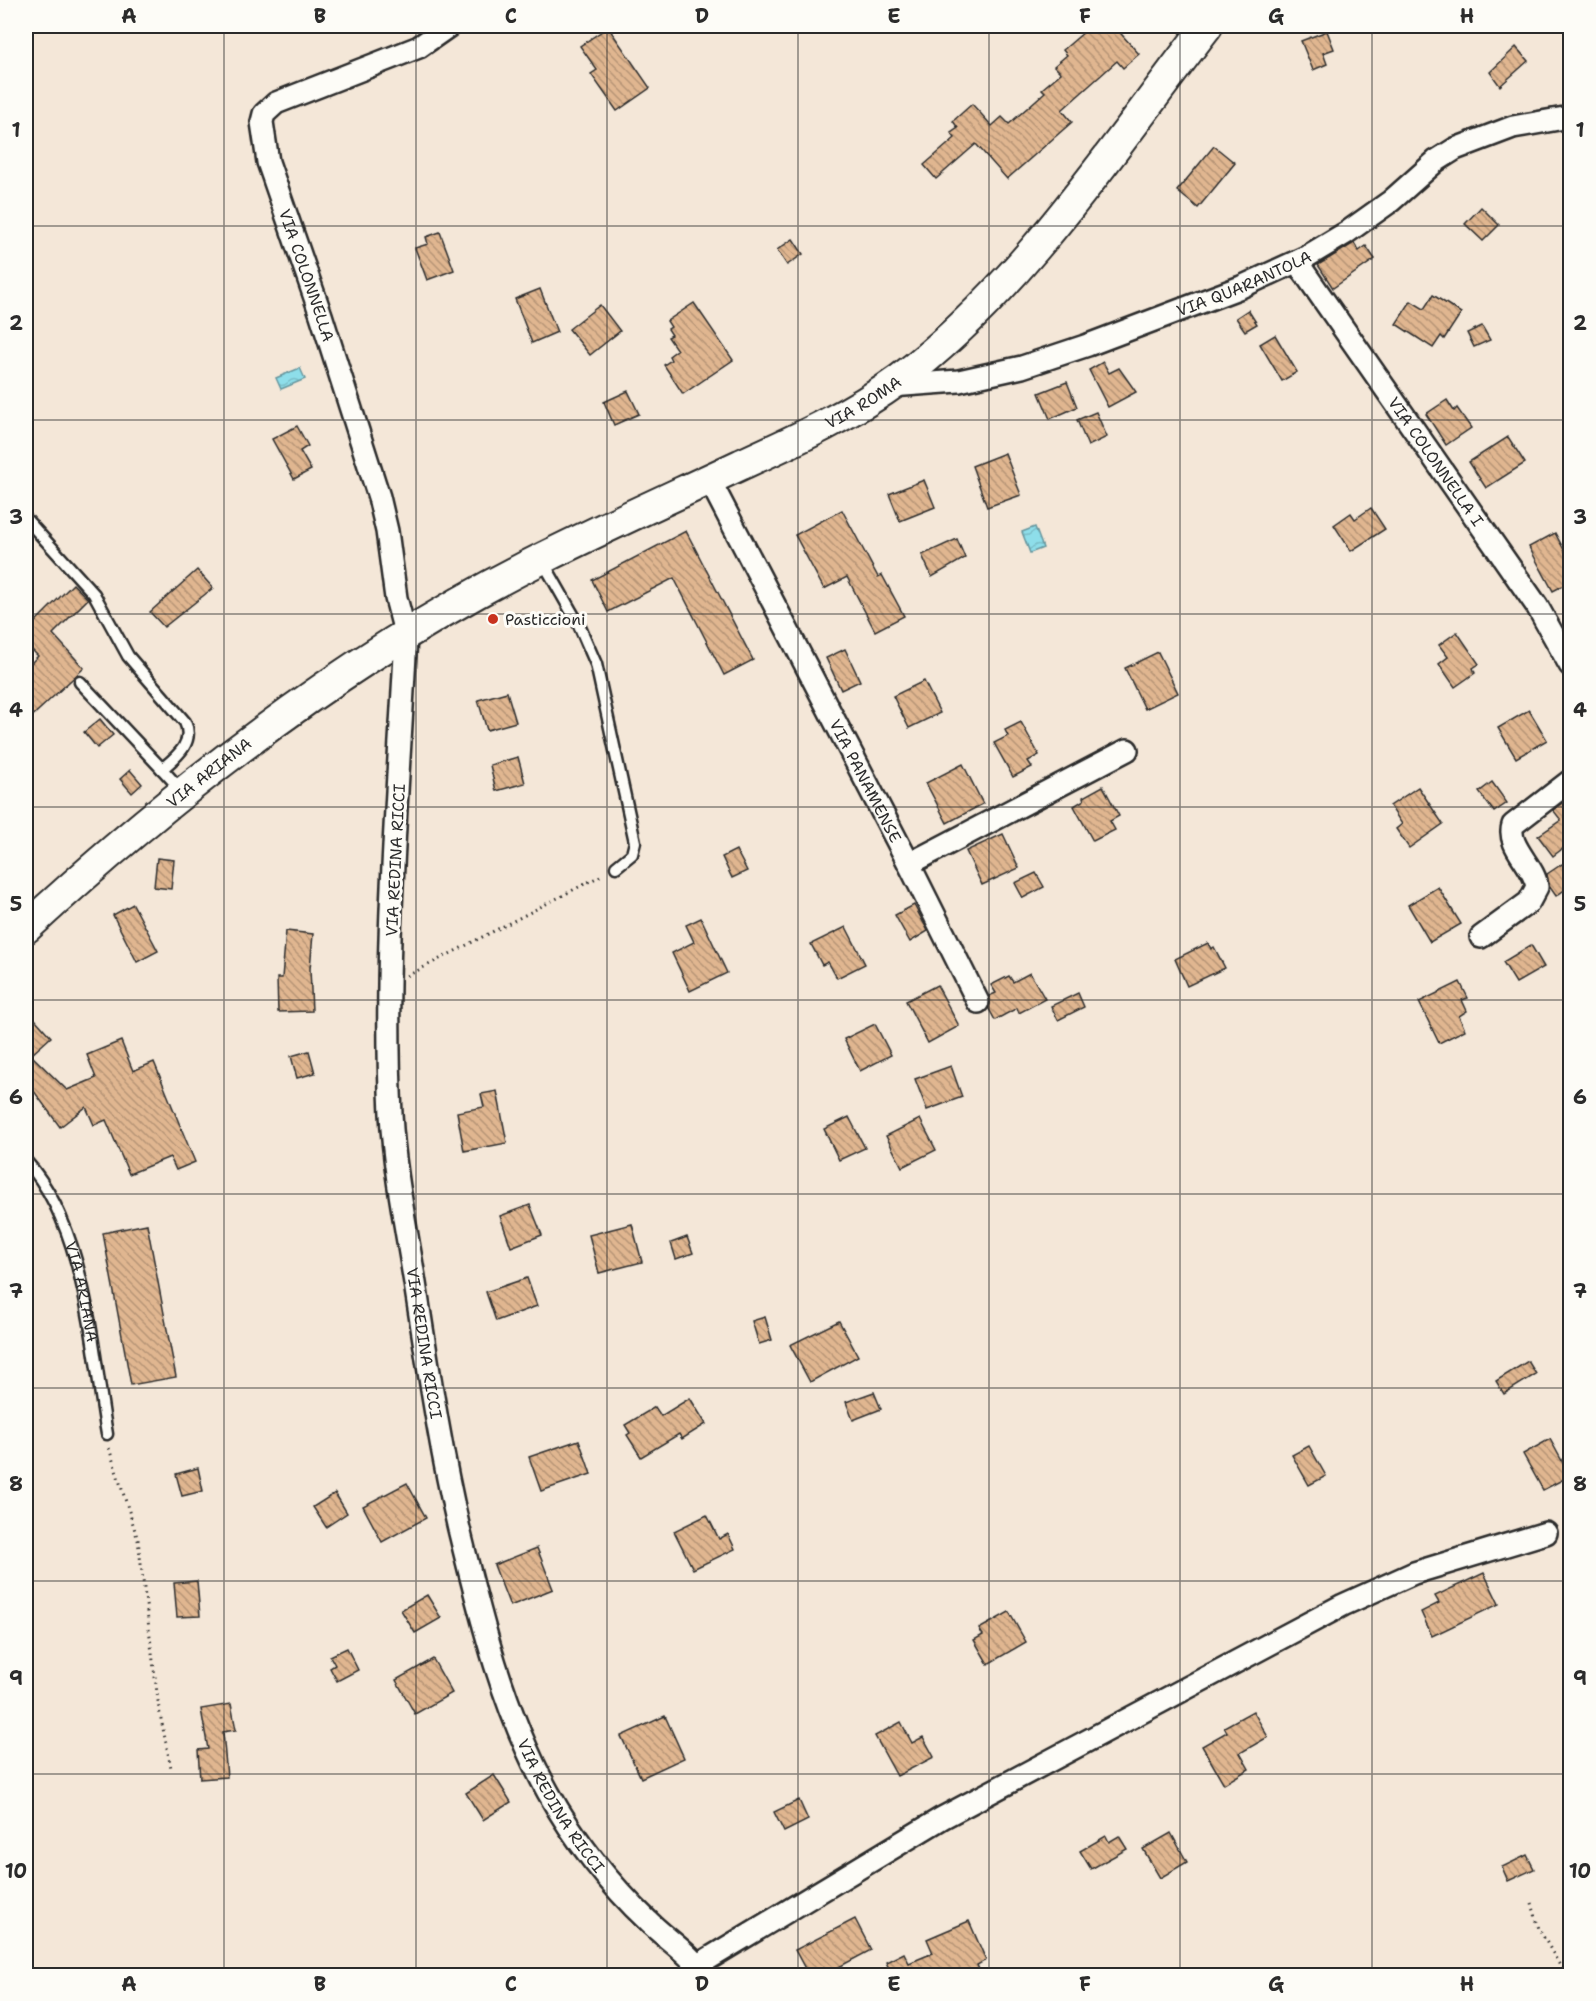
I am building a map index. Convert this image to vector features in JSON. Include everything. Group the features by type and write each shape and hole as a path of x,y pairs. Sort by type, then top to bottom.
{"main road":[{"name":"VIA ROMA","path":"406,636 541,559 810,432 890,386 949,337 1031,251 1207,26"},
{"name":"VIA ARIANA","path":"26,928 103,858 183,791 283,717 406,636"}],"street":[{"name":"VIA COLONNELLA","path":"406,636 395,592 382,508 321,315 272,177 261,122 264,114 276,103 419,47 449,26"},
{"name":"VIA QUARANTOLA","path":"890,386 968,380 1040,361 1230,291 1297,262 1373,215 1455,149 1513,127 1570,117"},
{"name":"VIA COLONNELLA I","path":"1297,262 1537,606 1570,665"},
{"name":"VIA PANAMENSE","path":"709,479 978,1002"},
{"name":"VIA REDINA RICCI","path":"406,636 390,985 391,1119 445,1467 479,1611 497,1672 530,1756 556,1807 629,1901 701,1970"},
{"path":"909,864 1127,750"},
{"path":"1481,936 1525,905 1536,893 1535,876 1513,839 1513,825 1570,781"},
{"path":"701,1970 942,1818 1343,1605 1414,1573 1546,1533"}],"lane":[{"path":"26,519 94,594 128,656 185,722 188,734 185,745 162,769"},
{"path":"541,559 588,643 603,691 636,842 632,854 616,867"},
{"path":"80,682 183,791"},
{"name":"VIA ARIANA","path":"26,1161 43,1182 56,1205 73,1253 107,1434"}],"path":[{"path":"390,985 616,867"},
{"path":"107,1434 112,1462 138,1540 157,1691 171,1768"},
{"path":"1532,1903 1539,1929 1566,1976"}],"water":[{"path":"300,368 305,379 281,389 276,378"},
{"path":"1035,527 1043,548 1030,553 1022,532"}],"building":[{"path":"1091,26 1114,26 1139,54 1123,68 1117,61 1062,110 1072,122 1007,179 976,144 936,179 924,165 955,138 951,133 958,128 953,121 972,104 992,126 1002,117 1009,124 1045,92 1042,89 1061,73 1054,66 1067,55 1063,50"},
{"path":"608,27 650,88 617,111 591,74 597,70 580,46"},
{"path":"1327,31 1334,49 1323,53 1327,64 1313,70 1301,41"},
{"path":"1516,47 1528,61 1500,86 1490,72"},
{"path":"1214,146 1235,163 1198,208 1177,191"},
{"path":"1481,207 1499,225 1483,241 1465,224"},
{"path":"440,232 454,270 427,280 415,248 428,244 426,237"},
{"path":"793,239 803,254 787,265 777,250"},
{"path":"1354,243 1359,251 1366,246 1375,259 1333,288 1318,265"},
{"path":"540,289 557,332 532,343 515,299"},
{"path":"1433,295 1461,313 1444,339 1441,336 1433,348 1396,324 1411,301 1424,309"},
{"path":"694,303 733,360 683,394 664,365 671,360 669,356 677,350 668,337 672,335 667,321"},
{"path":"600,305 620,331 590,355 569,329"},
{"path":"1248,310 1257,324 1245,331 1236,318"},
{"path":"1482,326 1490,340 1474,347 1467,333"},
{"path":"1275,335 1297,372 1282,381 1260,344"},
{"path":"1103,362 1109,373 1119,368 1136,392 1108,407 1089,370"},
{"path":"1067,382 1077,407 1050,419 1039,393"},
{"path":"628,391 639,414 614,425 604,402"},
{"path":"1447,400 1454,411 1457,408 1471,428 1446,445 1426,414"},
{"path":"1096,412 1107,437 1088,446 1077,420"},
{"path":"297,426 308,446 300,451 311,470 294,479 272,439"},
{"path":"1508,437 1525,463 1486,488 1469,462"},
{"path":"1005,453 1021,495 987,507 972,466"},
{"path":"924,480 935,507 900,521 889,494"},
{"path":"1371,508 1385,529 1351,551 1334,525 1351,513 1355,519"},
{"path":"842,510 878,577 882,575 904,616 875,631 847,577 824,589 795,535"},
{"path":"686,531 753,660 724,675 674,578 608,612 592,580"},
{"path":"1555,533 1570,561 1570,582 1553,591 1529,547"},
{"path":"957,539 965,558 932,577 922,555"},
{"path":"197,570 213,588 164,627 150,612"},
{"path":"73,584 88,599 53,634 84,668 26,722 26,668 38,656 26,644 26,631"},
{"path":"1457,632 1479,664 1473,668 1475,673 1455,687 1439,664 1448,657 1439,645"},
{"path":"845,649 860,681 841,690 826,658"},
{"path":"1158,652 1178,693 1145,709 1125,668"},
{"path":"924,681 940,713 909,728 893,696"},
{"path":"507,692 516,722 487,730 478,700"},
{"path":"1529,710 1547,740 1516,758 1498,728"},
{"path":"100,719 113,735 97,748 84,732"},
{"path":"1021,722 1039,755 1028,761 1032,767 1013,777 994,743 1008,736 1005,730"},
{"path":"518,757 525,783 496,791 490,765"},
{"path":"963,764 983,804 947,823 926,783"},
{"path":"130,770 142,784 132,793 120,779"},
{"path":"1492,782 1507,803 1494,812 1479,792"},
{"path":"1103,786 1119,816 1110,821 1115,830 1093,841 1074,806 1084,800 1083,797"},
{"path":"1418,787 1443,824 1409,848 1396,829 1402,824 1390,806"},
{"path":"1570,797 1570,843 1553,856 1538,836 1561,820 1553,810"},
{"path":"1003,834 1019,868 982,885 966,851"},
{"path":"736,850 747,871 732,878 722,857"},
{"path":"157,858 174,860 171,889 154,887"},
{"path":"1562,864 1570,876 1570,886 1556,896 1549,886 1547,874"},
{"path":"1036,873 1044,887 1023,898 1015,883"},
{"path":"1438,887 1461,924 1430,942 1408,905"},
{"path":"133,904 158,951 137,962 113,915"},
{"path":"914,905 928,931 910,942 895,915"},
{"path":"701,918 727,973 690,991 672,953 694,942 686,925"},
{"path":"846,927 865,964 837,978 828,962 822,965 811,944"},
{"path":"286,931 313,934 310,969 312,1011 278,1012 277,978 282,978"},
{"path":"1208,943 1211,949 1214,947 1225,968 1187,986 1175,959"},
{"path":"1531,945 1544,967 1516,983 1503,962"},
{"path":"1030,973 1045,999 1019,1013 1017,1008 995,1020 989,1009 989,996 996,993 991,985 1009,976 1013,982"},
{"path":"1460,982 1468,998 1462,1000 1467,1011 1459,1016 1465,1030 1439,1043 1419,1002"},
{"path":"937,985 959,1026 928,1043 906,1001"},
{"path":"1078,993 1084,1007 1058,1020 1051,1006"},
{"path":"26,1009 51,1037 31,1055 67,1090 96,1078 87,1055 121,1041 133,1071 154,1062 195,1162 176,1170 170,1157 129,1174 106,1120 94,1125 86,1107 60,1127 31,1087 26,1091"},
{"path":"875,1024 891,1055 860,1071 844,1039"},
{"path":"309,1051 315,1073 297,1078 291,1056"},
{"path":"951,1066 962,1097 927,1110 915,1079"},
{"path":"497,1091 507,1143 464,1151 457,1112 484,1107 481,1094"},
{"path":"849,1117 865,1148 839,1160 824,1129"},
{"path":"920,1119 936,1150 902,1167 886,1136"},
{"path":"530,1205 542,1235 511,1247 500,1216"},
{"path":"147,1224 176,1377 131,1385 103,1233"},
{"path":"632,1224 642,1262 599,1273 589,1235"},
{"path":"687,1237 693,1253 676,1259 671,1243"},
{"path":"527,1278 537,1306 496,1321 486,1292"},
{"path":"765,1317 772,1340 759,1344 752,1321"},
{"path":"839,1321 858,1356 810,1382 790,1345"},
{"path":"1528,1361 1536,1374 1504,1394 1496,1381"},
{"path":"874,1392 881,1409 853,1420 846,1402"},
{"path":"690,1398 706,1424 682,1439 679,1434 641,1457 627,1435 630,1433 625,1425 655,1407 661,1416"},
{"path":"1550,1439 1570,1476 1543,1490 1523,1454"},
{"path":"579,1440 591,1474 541,1491 529,1457"},
{"path":"1309,1446 1326,1476 1309,1485 1292,1455"},
{"path":"198,1468 203,1491 182,1496 176,1474"},
{"path":"407,1483 426,1518 382,1542 363,1506"},
{"path":"335,1493 347,1513 326,1527 313,1507"},
{"path":"707,1515 719,1539 728,1534 735,1549 693,1569 674,1531"},
{"path":"537,1548 553,1589 510,1606 494,1565"},
{"path":"1484,1573 1499,1604 1432,1636 1421,1612 1439,1603 1435,1596"},
{"path":"197,1581 200,1616 177,1617 174,1583"},
{"path":"427,1595 441,1618 415,1633 401,1610"},
{"path":"1009,1612 1026,1642 988,1664 974,1640 983,1635 979,1629"},
{"path":"347,1648 358,1670 337,1681 330,1668 335,1665 330,1656"},
{"path":"433,1659 452,1693 415,1714 396,1680"},
{"path":"231,1704 236,1730 223,1732 227,1777 200,1779 198,1750 208,1749 201,1709"},
{"path":"1253,1711 1268,1737 1240,1753 1249,1769 1224,1784 1202,1746 1227,1732 1224,1727"},
{"path":"665,1716 684,1758 641,1778 621,1736"},
{"path":"901,1722 912,1743 923,1737 934,1757 897,1776 875,1736"},
{"path":"494,1775 511,1802 483,1820 466,1793"},
{"path":"799,1800 808,1820 784,1832 774,1812"},
{"path":"1171,1833 1187,1862 1160,1878 1143,1849"},
{"path":"1106,1836 1109,1842 1119,1836 1127,1849 1091,1869 1080,1851"},
{"path":"1527,1855 1534,1869 1508,1881 1502,1867"},
{"path":"855,1919 871,1950 822,1976 809,1976 795,1950"},
{"path":"969,1921 986,1960 977,1965 982,1976 881,1976 890,1971 886,1962 904,1953 909,1963 933,1953 927,1939"}],"place":[{"name":"Pasticcioni","path":"493,619"}]}
